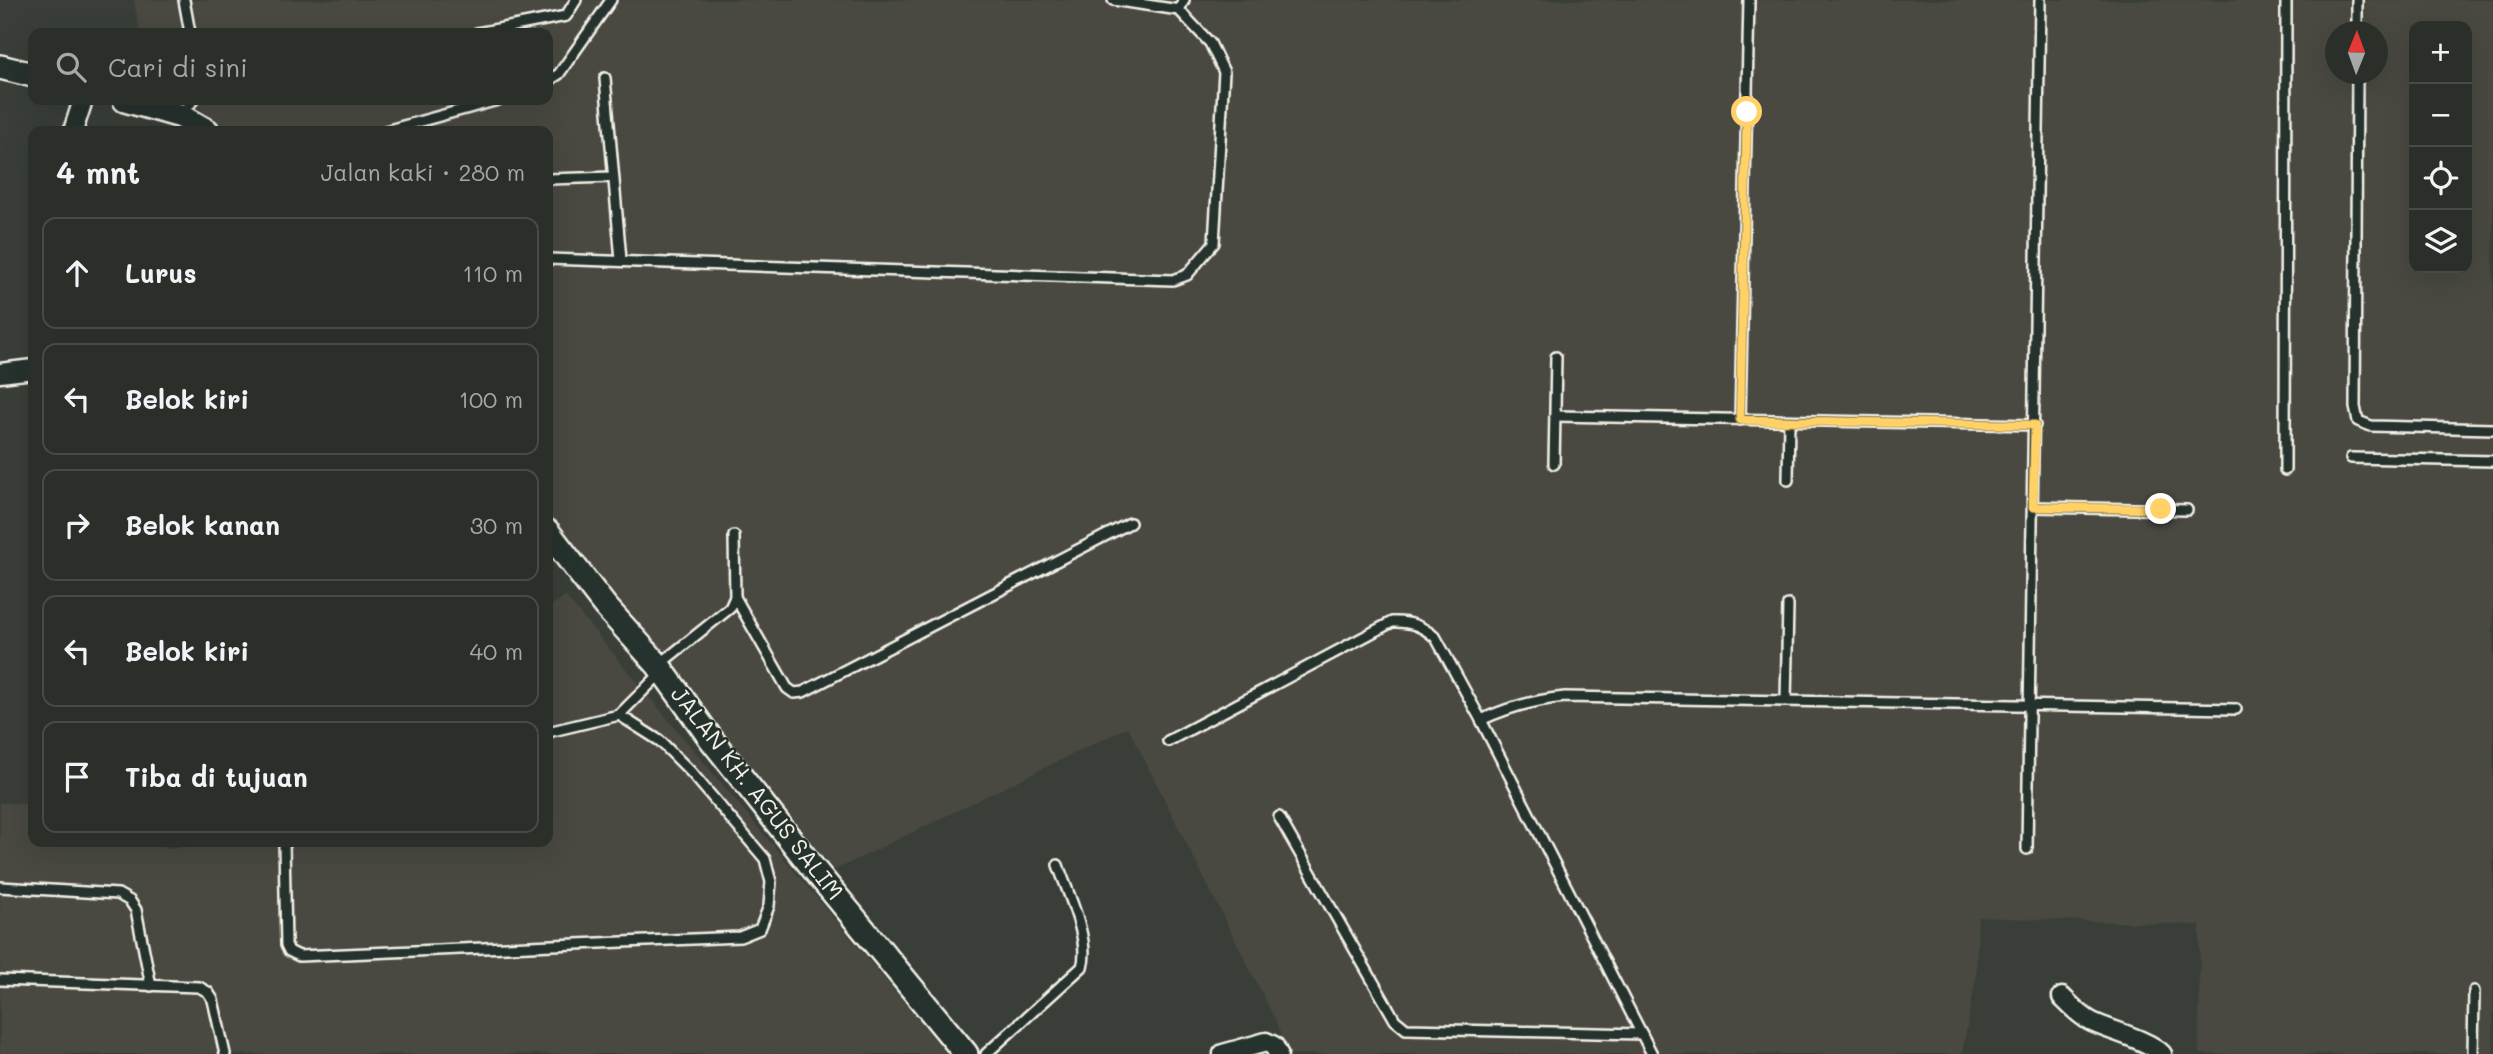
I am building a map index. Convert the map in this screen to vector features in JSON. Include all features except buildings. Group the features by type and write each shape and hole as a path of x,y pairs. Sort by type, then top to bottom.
{"street":[{"path":"0,67 28,74"},
{"path":"75,126 82,105"},
{"path":"164,105 187,108 203,126"},
{"path":"0,373 28,370"},
{"name":"JALAN KH. AGUS SALIM","path":"553,538 605,606 660,669 710,739 966,1054"},
{"path":"2062,997 2089,1020 2130,1039 2147,1043 2162,1054"},
{"path":"1223,1054 1266,1042 1279,1054"}],"lane":[{"path":"184,0 189,28"},
{"path":"503,28 566,16 576,0"},
{"path":"553,78 559,74 611,0"},
{"path":"553,259 1173,280 1187,275 1214,243 1224,72 1210,43 1179,10 1113,0"},
{"path":"1179,10 1184,0"},
{"path":"1740,420 1749,0"},
{"path":"2027,849 2040,0"},
{"path":"2285,470 2286,0"},
{"path":"2357,0 2357,21"},
{"path":"605,78 621,260"},
{"path":"2357,84 2355,407 2358,421 2371,426 2493,429"},
{"path":"403,126 480,105"},
{"path":"553,179 613,177"},
{"path":"1554,464 1556,357"},
{"path":"1555,416 2035,425"},
{"path":"1788,480 1789,421"},
{"path":"2351,458 2493,461"},
{"path":"2033,507 2187,510"},
{"path":"735,597 788,688 794,693 803,692 1130,523"},
{"path":"553,731 618,715 660,669 730,608 735,597 734,536"},
{"path":"1786,701 1788,605"},
{"path":"1168,741 1392,622 1404,621 1427,629 1436,638 1481,720 1652,1054"},
{"path":"1481,720 1511,706 1565,697 2236,709"},
{"path":"284,847 286,945 289,951 299,956 740,937 760,929 769,906 771,882 765,859 691,772 660,741 618,715"},
{"path":"1279,817 1395,1020 1406,1029 1642,1034"},
{"path":"986,1054 1082,967 1084,950 1081,935 1058,865"},
{"path":"0,887 118,894 130,901 136,910 151,986"},
{"path":"0,980 199,988 208,992 213,1000 225,1054"},
{"path":"2473,1054 2474,991"}],"shaded area":[{"path":"134,0 2493,0 2493,1054 2199,1054 2200,925 1978,917 1976,977 1962,1054 1289,1054 1275,1019 1128,727 835,870 585,583 553,541 553,126 223,126 195,105 553,105 553,28 139,28"},
{"path":"171,105 195,105 184,112"},
{"path":"565,596 947,1054 0,1054 0,803 28,804 28,847 553,847 553,604"}],"route":[{"path":"1747,112 1740,420 2035,425 2033,507 2161,509"}]}
